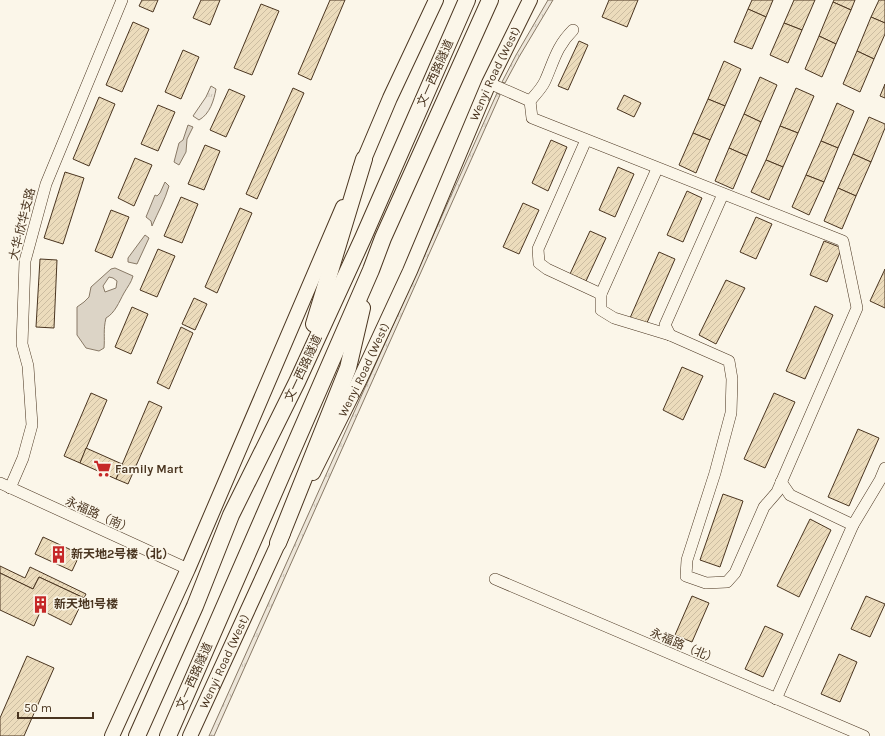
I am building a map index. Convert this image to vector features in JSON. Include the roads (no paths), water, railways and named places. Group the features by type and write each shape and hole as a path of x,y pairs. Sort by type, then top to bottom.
{"highway":[{"name":"文一西路隧道","path":"137,736 195,606 231,515 297,382 363,238 468,0"},
{"name":"文一西路隧道","path":"168,736 371,270 383,238 490,0"},
{"path":"297,382 364,159"},
{"path":"278,543 348,368 371,270"}],"main road":[{"path":"112,736 188,569 390,98 436,0"},
{"name":"Wenyi Road (West)","path":"190,736 278,543 360,378 410,271 489,83 530,0"}],"street":[{"name":"大华·欣华支路","path":"5,486 22,458 32,425 28,366 22,344 25,261 46,184 122,0"},
{"path":"573,30 563,40 554,56 544,83 530,101 532,118 843,241 857,308 777,492 764,507 735,573 727,582 706,583 686,576 687,560 715,473 731,413 732,379 729,361 670,335 614,318 601,310 601,294 658,169"},
{"path":"489,83 530,101"},
{"path":"586,140 538,249 539,262 547,269 601,294"},
{"path":"670,335 665,325 723,194"},
{"path":"776,698 853,525 880,480 885,468"},
{"path":"781,482 790,495 853,525"},
{"name":"永福路（南）","path":"5,486 188,569"},
{"name":"永福路（北）","path":"495,579 864,736"}],"place":[{"name":"Family Mart","path":"102,469"},
{"name":"新天地2号楼（北）","path":"58,554"},
{"name":"新天地1号楼","path":"41,604"}]}
